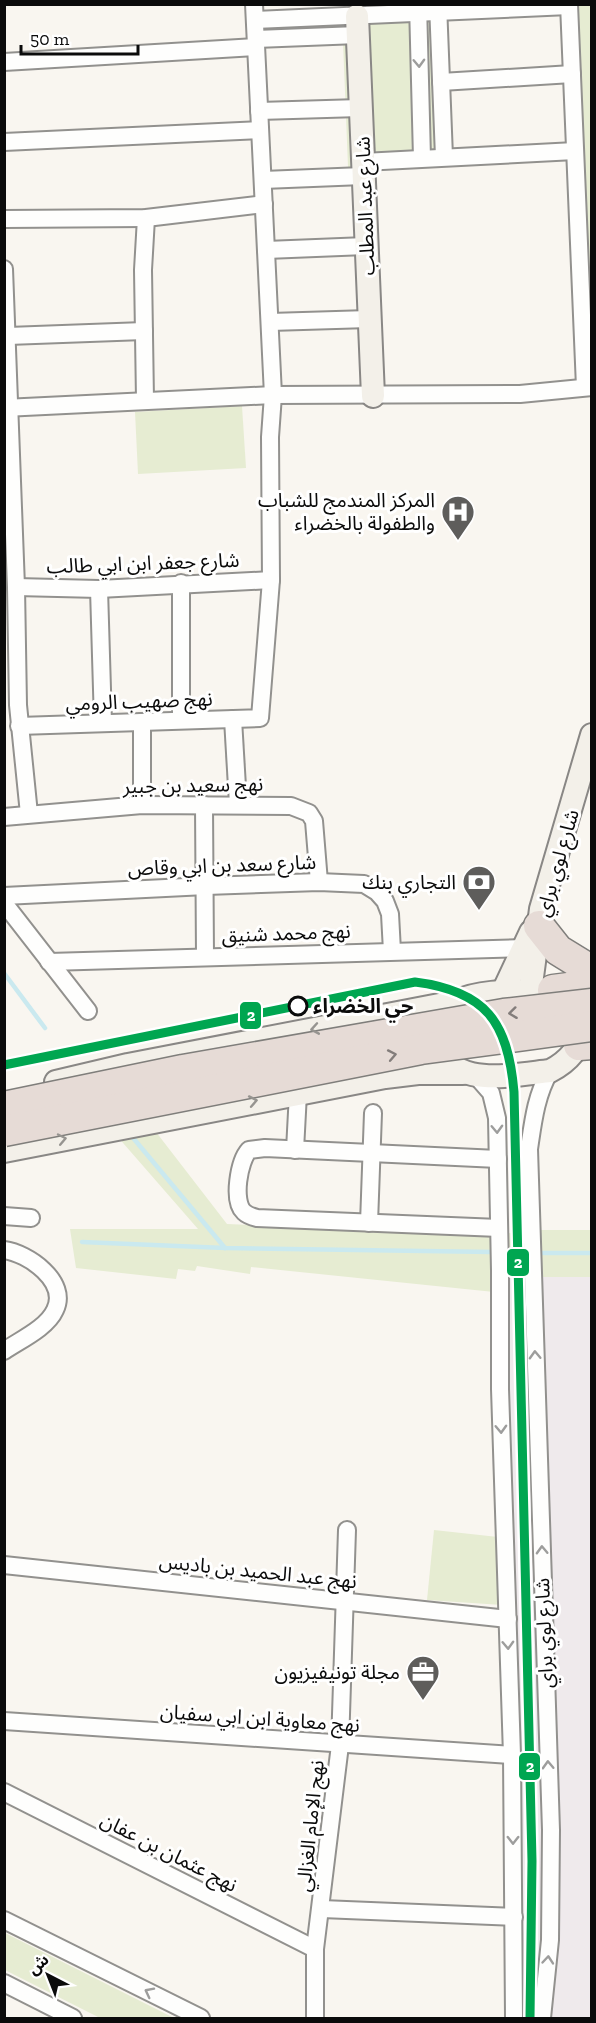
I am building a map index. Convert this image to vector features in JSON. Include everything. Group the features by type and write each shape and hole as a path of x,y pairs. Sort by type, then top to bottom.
{"highway":[{"path":"535,928 558,950 591,971"},
{"path":"542,991 591,985"},
{"path":"4,1107 195,1068 504,1014 591,1004"},
{"path":"4,1131 421,1049 587,1039"}],"street":[{"path":"4,62 256,43 357,25 418,8 569,5 588,387 520,394 273,395 8,408"},
{"path":"418,8 422,158"},
{"path":"438,8 444,157"},
{"path":"271,580 270,437 273,395 255,12 357,25"},
{"name":"شارع عبد المطلب","path":"357,25 373,396"},
{"path":"441,82 572,74"},
{"path":"259,111 360,108"},
{"path":"4,142 260,130"},
{"path":"263,180 363,169 422,158 575,151"},
{"path":"4,219 146,218 264,204"},
{"path":"145,400 143,270 146,218"},
{"path":"266,250 366,246"},
{"path":"4,269 16,587 10,624 11,706 19,726 29,814"},
{"path":"270,322 369,319"},
{"path":"8,336 144,331"},
{"name":"شارع جعفر ابن ابي طالب","path":"16,587 99,589 271,580"},
{"name":"نهج صهيب الرومي","path":"19,726 260,718 271,580"},
{"path":"181,583 181,720"},
{"path":"99,589 104,723"},
{"path":"233,719 238,804"},
{"path":"142,722 142,805"},
{"name":"شارع لوي براي","path":"542,991 535,928 585,788 591,735"},
{"name":"نهج سعيد بن جبير","path":"4,817 142,805 291,806 309,813 315,820 319,882"},
{"path":"204,805 205,957"},
{"name":"شارع سعد بن ابي وقاص","path":"4,896 319,882 364,884 377,892 385,901 390,914 392,951"},
{"path":"4,903 88,1011"},
{"path":"503,992 535,928"},
{"name":"نهج محمد شنيق","path":"49,962 392,951 535,928"},
{"path":"4,1094 128,1065 503,992 542,991 575,1006 587,1039 572,1057 550,1071 470,1075 418,1073 385,1077 4,1151"},
{"path":"455,1002 446,1013 441,1026 440,1040 444,1053 452,1065 470,1075"},
{"name":"شارع لوي براي","path":"542,2019 550,1940 551,1830 529,1149 542,1084 550,1071"},
{"name":"شارع لوي براي","path":"470,1075 492,1093 497,1118 500,1389 512,1755 514,2019"},
{"path":"296,1150 298,1093"},
{"path":"369,1223 373,1113"},
{"path":"498,1159 265,1148 249,1150 241,1159 237,1202 245,1214 257,1218 499,1228"},
{"path":"4,1216 31,1218"},
{"path":"4,1250 28,1257 50,1278 58,1297 56,1310 47,1321 4,1351"},
{"name":"نهج الإمام الغزالي","path":"315,2019 315,1949 322,1910 340,1745 347,1530"},
{"name":"نهج عبد الحميد بن باديس","path":"4,1565 507,1619"},
{"name":"نهج معاوية ابن ابي سفيان","path":"4,1721 512,1755"},
{"name":"نهج عثمان بن عفان","path":"4,1792 315,1949"},
{"path":"322,1910 514,1917"},
{"path":"4,1920 201,2019"},
{"path":"4,1983 73,2019"}],"shaded area":[{"path":"494,1277 591,1277 591,2018 504,2018 506,1907 502,1605 492,1457"}],"green space":[{"path":"443,5 450,162 348,167 343,42 267,46 266,13"},
{"path":"564,5 591,5 591,379"},
{"path":"242,406 246,468 138,474 135,412"},
{"path":"146,1119 227,1224 491,1235 541,1230 591,1230 591,1277 494,1277 494,1292 251,1267 250,1274 197,1266 195,1271 178,1269 176,1279 76,1268 70,1229 198,1229 110,1128"},
{"path":"434,1530 498,1537 502,1605 427,1600"},
{"path":"5,1933 174,2018 100,2018 5,1970"}],"waterway":[{"path":"4,973 45,1028"},
{"path":"129,1133 225,1248"},
{"path":"82,1242 225,1248 492,1252"},
{"path":"542,1253 592,1253"}],"tram line":[{"path":"4,1066 10,1064"}],"transit line":[{"name":"2","path":"4,1065 415,982 439,986 460,993 476,1002 489,1014 499,1029 506,1047 514,1092 532,1861 530,2018"}],"place":[{"name":"المركز المندمج للشباب والطفولة بالخضراء","path":"458,541"},
{"name":"التجاري بنك","path":"479,911"},
{"name":"حي الخضراء","path":"298,1006"},
{"name":"مجلة تونيفيزيون","path":"423,1701"}]}
